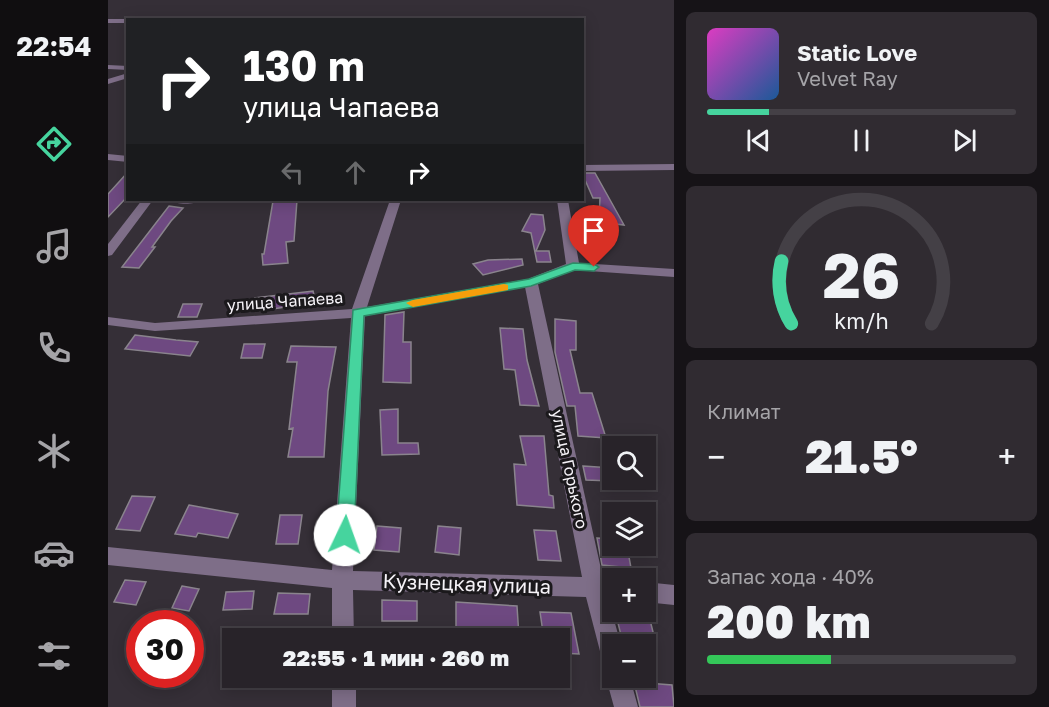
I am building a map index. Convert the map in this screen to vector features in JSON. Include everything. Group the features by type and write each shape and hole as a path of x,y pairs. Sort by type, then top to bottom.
{"street":[{"path":"108,21 126,21"},
{"path":"108,67 126,68"},
{"path":"108,82 126,76"},
{"path":"108,157 126,159"},
{"path":"584,168 674,167"},
{"path":"108,252 113,238 146,201"},
{"path":"343,628 342,580 358,313 395,201"},
{"path":"562,201 573,266"},
{"name":"улица Чапаева","path":"108,321 155,327 358,313 531,282 573,266 674,273"},
{"name":"улица Горького","path":"531,282 602,583"},
{"name":"Кузнецкая улица","path":"108,556 342,580 602,587"},
{"path":"656,593 674,595"},
{"path":"344,688 344,707"},
{"path":"621,688 626,707"}],"building":[{"path":"584,173 595,173 624,225 599,222 600,198 593,198"},
{"path":"126,174 126,198 108,217 108,194"},
{"path":"273,201 297,201 294,241 286,242 288,263 263,265 262,254 264,254"},
{"path":"169,206 183,208 171,221 139,268 122,267"},
{"path":"531,214 543,215 545,230 536,251 549,251 551,262 537,262 531,233 522,231"},
{"path":"522,259 523,265 483,275 473,264 488,260"},
{"path":"313,291 315,299 298,303 299,305 260,311 255,298"},
{"path":"183,304 202,304 197,317 178,317"},
{"path":"404,312 403,342 411,342 411,383 383,382 385,315"},
{"path":"555,319 576,321 576,350 570,350 580,393 592,393 605,436 578,436 575,406 567,406 555,352"},
{"path":"500,328 523,329 527,360 539,406 520,405 515,370 504,369"},
{"path":"135,335 198,342 190,356 125,349"},
{"path":"244,344 265,344 262,358 241,358"},
{"path":"291,346 336,347 328,391 324,457 288,457 293,428 289,429 297,362 287,362"},
{"path":"398,409 398,443 418,443 419,454 382,455 380,410"},
{"path":"520,436 544,436 549,495 553,496 554,508 517,505 514,464 526,465"},
{"path":"583,466 602,467 602,481 586,480"},
{"path":"132,496 155,497 140,531 116,529"},
{"path":"189,505 238,514 228,538 198,533 196,537 175,534"},
{"path":"280,515 302,515 298,544 276,544"},
{"path":"377,526 401,528 399,552 374,550"},
{"path":"438,526 461,528 459,555 435,552"},
{"path":"534,530 556,531 561,561 538,560"},
{"path":"597,538 602,538 602,556 629,556 631,568 602,565"},
{"path":"125,580 146,582 136,605 114,602"},
{"path":"182,586 199,589 189,610 172,608"},
{"path":"254,591 252,609 223,610 226,592"},
{"path":"278,593 310,594 308,614 274,614"},
{"path":"382,600 417,601 417,621 382,621"},
{"path":"456,602 517,606 518,628 456,628"},
{"path":"540,612 571,613 579,654 570,654 570,628 542,628"},
{"path":"618,622 650,622 654,634 621,634"},
{"path":"656,684 672,685 674,707 640,707 635,688 656,688"}],"slow traffic":[{"path":"413,303 504,287"}],"route":[{"path":"345,535 358,313 531,282 573,266 594,267"}]}
